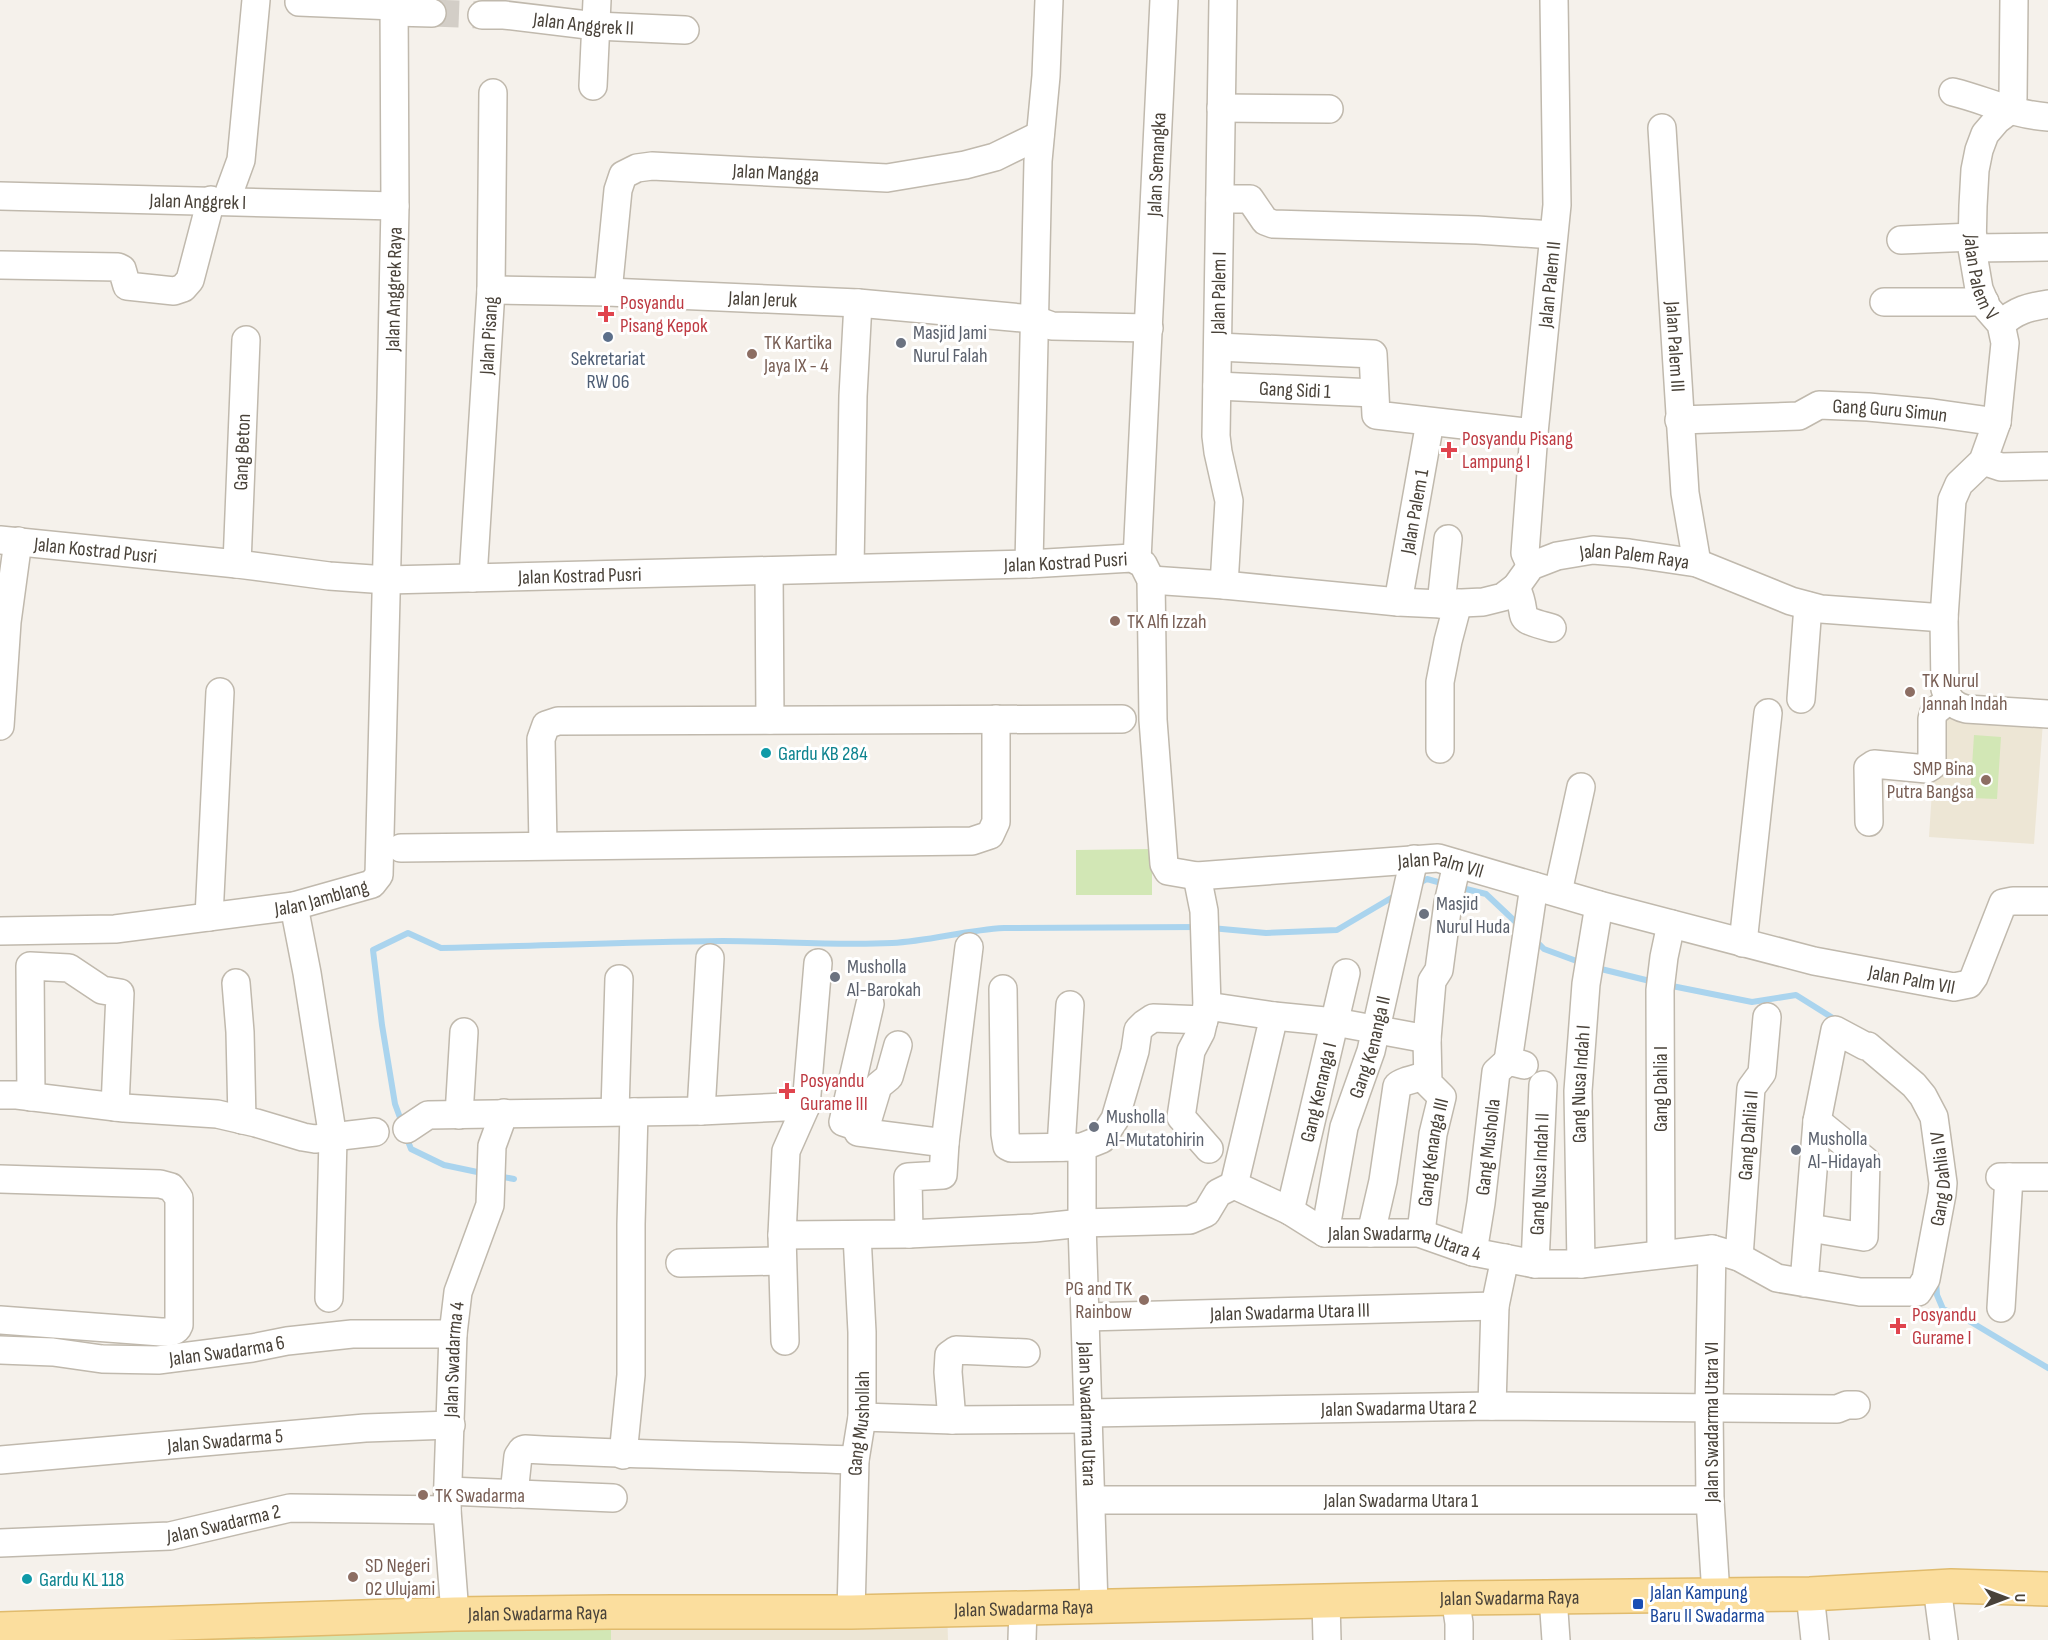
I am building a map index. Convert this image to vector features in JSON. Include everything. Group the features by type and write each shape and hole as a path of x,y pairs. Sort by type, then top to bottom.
{"main road":[{"name":"Jalan Swadarma Raya","path":"0,1629 454,1614 851,1612 1455,1598 1810,1594 1937,1587 2048,1589"}],"street":[{"path":"0,264 118,267 122,269 127,286 174,291 183,288 190,280 219,200 241,160 256,0"},
{"path":"1029,564 1040,135 1046,76 1049,0"},
{"name":"Jalan Semangka","path":"1144,570 1149,328 1164,0"},
{"name":"Jalan Palem I","path":"1223,0 1217,386 1218,452 1229,501 1224,585"},
{"name":"Jalan Palem II","path":"1552,628 1526,621 1522,617 1521,598 1534,433 1557,205 1554,0"},
{"path":"2009,111 2013,98 2014,0"},
{"path":"300,2 394,6 432,13"},
{"name":"Jalan Anggrek Raya","path":"387,580 394,206 394,6"},
{"path":"593,86 597,13"},
{"name":"Jalan Anggrek II","path":"482,15 597,13 685,30"},
{"path":"1953,92 1977,98 2009,111 2048,117"},
{"name":"Jalan Pisang","path":"473,578 491,290 493,93"},
{"path":"1221,108 1329,109"},
{"name":"Jalan Palem V","path":"1944,618 1952,500 1959,484 1983,460 1997,422 2005,343 2001,324 1987,308 1979,289 1973,242 1975,170 1985,135 1996,120 2009,111"},
{"name":"Jalan Palem III","path":"1662,128 1668,199 1679,420 1685,493 1697,563"},
{"name":"Jalan Mangga","path":"608,292 618,190 623,175 637,168 664,167 887,178 965,165 995,157 1040,135"},
{"name":"Jalan Anggrek I","path":"0,196 394,206"},
{"path":"1220,199 1250,199 1265,221 1273,224 1477,230 1553,235"},
{"path":"1901,240 2048,247"},
{"name":"Jalan Jeruk","path":"491,290 608,292 858,303 1034,319"},
{"path":"1884,302 1985,302"},
{"path":"850,568 853,396 858,303"},
{"path":"2001,324 2023,308 2048,304"},
{"path":"1034,319 1052,326 1149,328"},
{"name":"Gang Beton","path":"237,564 246,340"},
{"path":"1218,347 1373,354 1376,415 1534,433"},
{"name":"Gang Sidi 1","path":"1217,386 1374,393"},
{"name":"Gang Guru Simun","path":"1679,420 1799,417 1819,405 1880,408 1997,422"},
{"name":"Jalan Palem 1","path":"1398,602 1430,422"},
{"path":"1983,460 2001,467 2048,466"},
{"path":"1440,749 1440,682 1448,641 1450,603 1448,539"},
{"path":"0,726 8,622 9,541"},
{"name":"Jalan Kostrad Pusri","path":"9,541 237,564 329,576 387,580 1029,564 1126,558 1144,570"},
{"name":"Jalan Palem Raya","path":"1144,570 1224,585 1398,602 1483,602 1503,597 1524,577 1557,556 1593,550 1629,552 1697,563 1791,601 1821,609 1944,618"},
{"name":"Jalan Palm VII","path":"1144,570 1164,864 1168,871 1197,876 1411,874 1438,858 1455,869 1546,889 1814,961 1954,987 1969,984 1974,977 2003,903 2048,901"},
{"path":"769,571 770,720"},
{"name":"Jalan Jamblang","path":"0,931 115,929 294,906 372,884 379,875 387,580"},
{"path":"1801,699 1808,606"},
{"path":"1944,618 1946,689 1949,700 1956,707 2048,714"},
{"path":"209,916 220,692"},
{"path":"1869,822 1868,768 1874,764 1927,769 1932,766 1932,718 1934,712 1949,700"},
{"path":"1743,943 1768,713"},
{"path":"401,848 972,841 990,836 996,822 996,719"},
{"path":"543,845 541,739 546,725 558,721 1122,719"},
{"path":"1546,889 1581,787"},
{"name":"Gang Kenanga III","path":"1419,1233 1433,1134 1442,1097 1428,1083 1427,1075 1427,1039 1432,981 1439,970 1455,869"},
{"name":"Gang Kenanga II","path":"1325,1233 1344,1127 1371,1051 1411,874"},
{"path":"1197,876 1204,911 1206,1013 1201,1032 1191,1051 1180,1117 1209,1149"},
{"name":"Gang Musholla","path":"1473,1252 1496,1072 1516,1063 1525,939 1530,912 1546,889"},
{"name":"Gang Nusa Indah I","path":"1581,1264 1578,1091 1586,984 1599,905"},
{"path":"294,906 306,966 333,1138 329,1298"},
{"name":"Gang Dahlia I","path":"1661,1254 1661,982 1671,924"},
{"path":"909,1234 908,1178 943,1175 969,947"},
{"path":"701,1111 710,958"},
{"path":"784,1341 781,1248 786,1151 806,1106 818,963"},
{"path":"31,1097 30,966 69,968 102,990 120,993 115,1107"},
{"name":"Gang Kenanga I","path":"1290,1211 1346,973"},
{"path":"619,979 631,1224 631,1375 623,1455"},
{"path":"236,983 240,1032 242,1120"},
{"path":"1003,989 1005,1134 1007,1146 1011,1148 1071,1147 1102,1139 1115,1119 1135,1051 1138,1030 1153,1018 1206,1013 1274,1016 1335,1022 1427,1039"},
{"path":"870,1004 843,1120 844,1124 855,1126 858,1131 945,1143"},
{"name":"Jalan Swadarma Utara","path":"1070,1005 1071,1147 1082,1223 1094,1606"},
{"path":"680,1263 857,1235 1034,1228 1082,1223 1190,1220 1206,1213 1218,1193 1234,1185 1274,1016"},
{"name":"Gang Dahlia II","path":"1739,1257 1751,1088 1762,1073 1767,1017"},
{"name":"Gang Dahlia IV","path":"1804,1283 1860,1292 1918,1292 1926,1279 1943,1183 1937,1128 1923,1096 1914,1085 1868,1046 1835,1030 1818,1121"},
{"path":"459,1115 464,1032"},
{"path":"864,1132 878,1086 889,1077 898,1045"},
{"path":"1371,1233 1383,1181 1397,1086 1427,1075"},
{"name":"Gang Nusa Indah II","path":"1535,1264 1543,1085"},
{"path":"0,1095 115,1107 216,1114 303,1137 333,1138 375,1132"},
{"path":"407,1129 428,1115 701,1111 806,1106"},
{"name":"Jalan Swadarma 4","path":"454,1614 447,1500 453,1334 458,1292 490,1205 492,1146 504,1113"},
{"path":"1535,1264 1581,1264 1712,1249 1739,1257 1777,1278 1804,1283 1818,1121"},
{"path":"1809,1228 1864,1237 1866,1161 1818,1121"},
{"path":"2001,1308 2005,1176 2048,1178"},
{"path":"0,1179 160,1184 171,1187 180,1198 180,1325 173,1331 0,1320"},
{"name":"Jalan Swadarma Utara 4","path":"1234,1185 1290,1211 1325,1233 1419,1233 1473,1252 1535,1264"},
{"name":"Gang Mushollah","path":"851,1612 855,1460 862,1417 862,1332 857,1235"},
{"name":"Jalan Swadarma Utara VI","path":"1712,1249 1710,1500 1716,1595"},
{"path":"1492,1406 1495,1305 1505,1258"},
{"name":"Jalan Swadarma Utara III","path":"1086,1317 1495,1305"},
{"name":"Jalan Swadarma 6","path":"0,1350 53,1352 102,1359 158,1360 352,1334 453,1334"},
{"path":"952,1419 949,1355 956,1350 1026,1353"},
{"name":"Jalan Swadarma Utara 2","path":"862,1417 952,1419 1492,1406 1837,1409 1846,1404 1856,1404"},
{"name":"Jalan Swadarma 5","path":"0,1460 364,1428 451,1425"},
{"path":"514,1494 518,1456 522,1450 623,1455 855,1460"},
{"name":"Jalan Swadarma 2","path":"0,1543 170,1536 290,1508 447,1500 514,1494 612,1498"},
{"name":"Jalan Swadarma Utara 1","path":"1092,1500 1710,1500"},
{"path":"1937,1587 1944,1640"},
{"path":"1810,1594 1815,1640"},
{"path":"1553,1597 1556,1640"},
{"path":"1455,1598 1459,1623 1458,1640"},
{"path":"1326,1602 1327,1640"},
{"path":"1022,1640 1029,1608"},
{"path":"1029,1608 1034,1640"}],"shaded area":[{"name":"SMP Bina Putra Bangsa","path":"1937,715 2043,722 2034,844 1929,837"},
{"path":"947,1609 948,1640 611,1640 611,1612"}],"green space":[{"path":"1974,735 2001,737 1997,799 1970,798"},
{"path":"1152,849 1152,895 1076,895 1076,850"},
{"path":"611,1612 611,1640 101,1640"}],"waterway":[{"path":"1418,884 1427,879 1445,884"},
{"path":"1458,887 1486,894 1521,927"},
{"path":"1211,928 1266,933 1337,930 1398,894"},
{"path":"402,1123 395,1104 373,950 408,933 441,948 723,941 871,944 906,942 1004,928 1198,927"},
{"path":"1535,940 1544,949 1582,963"},
{"path":"1597,968 1654,982"},
{"path":"1667,985 1752,1002 1796,995 1836,1020"},
{"path":"406,1136 411,1149 444,1165 482,1173"},
{"path":"498,1176 514,1179"},
{"path":"1936,1280 1937,1295 1943,1309 1971,1322 2048,1368"}],"tunnel":[{"path":"432,13 482,15"}],"place":[{"name":"Posyandu Pisang Kepok","path":"606,314"},
{"name":"Sekretariat RW 06","path":"608,337"},
{"name":"Masjid Jami Nurul Falah","path":"901,343"},
{"name":"TK Kartika Jaya IX - 4","path":"752,354"},
{"name":"Posyandu Pisang Lampung I","path":"1449,450"},
{"name":"TK Alfi Izzah","path":"1115,621"},
{"name":"TK Nurul Jannah Indah","path":"1910,692"},
{"name":"Gardu KB 284","path":"766,753"},
{"name":"SMP Bina Putra Bangsa","path":"1986,780"},
{"name":"Masjid Nurul Huda","path":"1424,914"},
{"name":"Musholla Al-Barokah","path":"835,977"},
{"name":"Posyandu Gurame III","path":"787,1091"},
{"name":"Musholla Al-Mutatohirin","path":"1094,1127"},
{"name":"Musholla Al-Hidayah","path":"1796,1150"},
{"name":"PG and TK Rainbow","path":"1144,1300"},
{"name":"Posyandu Gurame I","path":"1898,1326"},
{"name":"TK Swadarma","path":"423,1495"},
{"name":"SD Negeri 02 Ulujami","path":"353,1577"},
{"name":"Gardu KL 118","path":"27,1579"},
{"name":"Jalan Kampung Baru II Swadarma","path":"1638,1604"}]}
